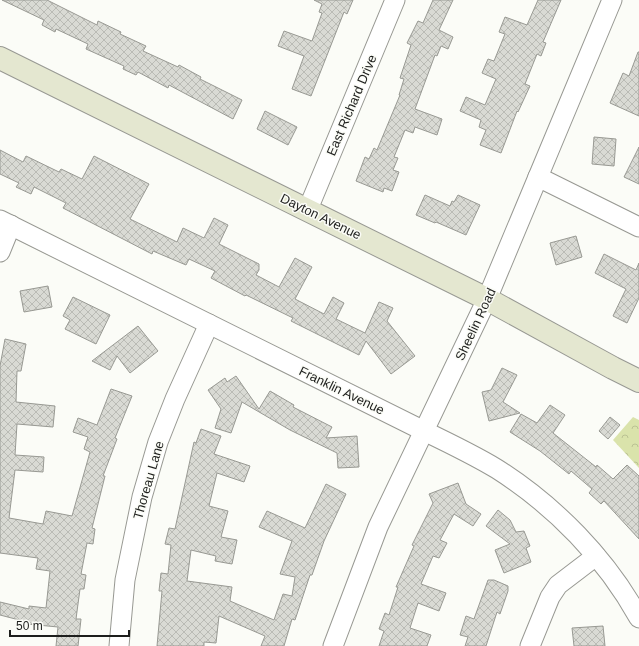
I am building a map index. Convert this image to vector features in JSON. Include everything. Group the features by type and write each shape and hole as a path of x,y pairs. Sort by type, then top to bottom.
{"main road":[{"name":"Dayton Avenue","path":"0,58 308,209 487,299 639,381"}],"street":[{"name":"East Richard Drive","path":"308,209 395,0"},
{"name":"Sheelin Road","path":"333,646 378,527 487,299 612,0"},
{"path":"538,177 639,227"},
{"path":"0,252 5,223"},
{"name":"Franklin Avenue","path":"5,223 479,458 522,486 561,519 596,556 622,591 639,618"},
{"name":"Thoreau Lane","path":"119,646 125,580 142,497 151,464 175,399 209,324"},
{"path":"530,646 550,597 558,586 596,556"}],"green space":[{"path":"633,417 639,420 639,468 613,440"}],"building":[{"path":"2,0 47,0 97,25 98,21 121,32 120,34 146,46 143,51 178,67 179,65 201,77 200,79 242,100 233,119 169,85 168,88 138,72 136,75 123,69 124,66 86,49 88,44 56,29 55,32 42,25 44,20"},
{"path":"314,0 353,0 347,14 344,12 311,96 292,89 304,56 278,46 284,31 312,41 322,13 319,12 322,4"},
{"path":"433,0 453,0 439,30 453,37 448,49 441,46 437,56 435,55 415,109 442,119 437,135 415,127 413,133 405,130 394,157 398,158 393,170 399,172 392,191 384,188 383,192 356,181 365,157 369,159 374,148 377,150 400,95 404,79 400,78 411,45 407,43 418,21 423,23"},
{"path":"538,0 561,0 543,42 546,43 541,56 537,54 525,84 530,86 518,112 517,111 501,153 480,145 486,130 479,127 481,120 460,111 466,97 485,105 496,79 482,73 488,59 494,61 505,34 499,32 505,17 527,25"},
{"path":"638,52 639,116 610,103 623,73 629,76"},
{"path":"265,111 297,127 288,145 257,129"},
{"path":"594,137 616,139 614,166 592,164"},
{"path":"639,147 639,184 624,177"},
{"path":"0,150 23,162 26,156 59,172 61,169 82,179 94,156 149,184 130,219 177,242 183,228 204,238 214,218 228,225 219,244 259,264 259,270 256,275 279,287 295,258 312,267 295,299 324,314 333,297 344,303 336,319 365,333 379,302 393,308 387,321 415,356 391,374 366,341 359,355 291,321 293,318 246,295 245,296 211,278 215,271 189,259 186,265 153,251 152,254 63,208 66,203 34,187 31,194 16,187 19,183 0,174"},
{"path":"425,195 450,206 452,201 454,202 458,195 480,205 466,235 416,215"},
{"path":"576,236 582,257 556,265 550,243"},
{"path":"604,254 636,270 639,263 639,298 627,323 613,316 626,289 595,273"},
{"path":"48,286 52,307 24,312 20,291"},
{"path":"73,297 110,315 96,344 65,329 70,320 63,316"},
{"path":"138,326 158,351 130,373 117,356 110,370 92,361"},
{"path":"5,339 26,344 21,371 17,371 16,402 55,406 53,427 17,424 15,455 44,457 43,472 15,470 9,518 43,524 46,511 72,516 90,452 84,449 88,437 73,432 78,418 97,425 111,389 132,396 115,438 117,439 103,476 105,476 92,528 95,529 93,544 87,543 81,574 86,575 84,589 80,589 76,619 81,619 78,646 56,646 58,627 27,624 27,622 0,615 0,602 29,609 29,606 46,608 50,571 36,569 38,558 0,553 0,366"},
{"path":"502,368 517,375 503,402 520,413 489,421 482,392 491,390"},
{"path":"236,376 259,409 270,391 294,405 293,407 332,427 326,438 357,436 359,467 338,468 337,453 290,430 242,402 231,433 215,428 221,409 208,390 225,378 227,382"},
{"path":"550,405 565,415 553,433 596,467 597,465 613,479 627,465 639,476 639,539 604,501 601,504 589,493 592,489 571,471 569,474 540,451 510,432 521,414 537,423"},
{"path":"610,417 620,425 608,439 599,431"},
{"path":"201,429 221,436 214,454 250,466 244,482 217,473 209,506 228,511 221,537 237,540 232,564 215,561 216,556 191,550 187,581 232,587 230,601 274,620 283,594 292,596 295,577 280,574 292,541 259,527 267,511 305,528 326,484 346,494 324,541 312,575 310,575 295,620 292,619 284,646 261,646 265,636 219,616 216,643 204,642 204,646 157,646 162,591 159,591 161,573 168,574 171,545 165,544 169,528 175,529 194,442 196,443"},
{"path":"458,483 466,504 481,514 473,526 454,514 440,540 447,543 439,558 433,556 421,584 446,593 439,611 418,603 410,628 431,635 427,646 379,646 384,631 379,629 385,613 389,615 398,587 396,587 414,546 412,545 433,503 429,494"},
{"path":"498,510 510,520 516,532 524,531 530,546 526,548 531,562 504,573 495,550 510,544 486,526"},
{"path":"488,580 494,580 508,586 508,591 500,614 497,612 486,646 465,646 468,637 460,635 466,616 474,619"},
{"path":"603,626 605,646 574,646 572,628"}]}
